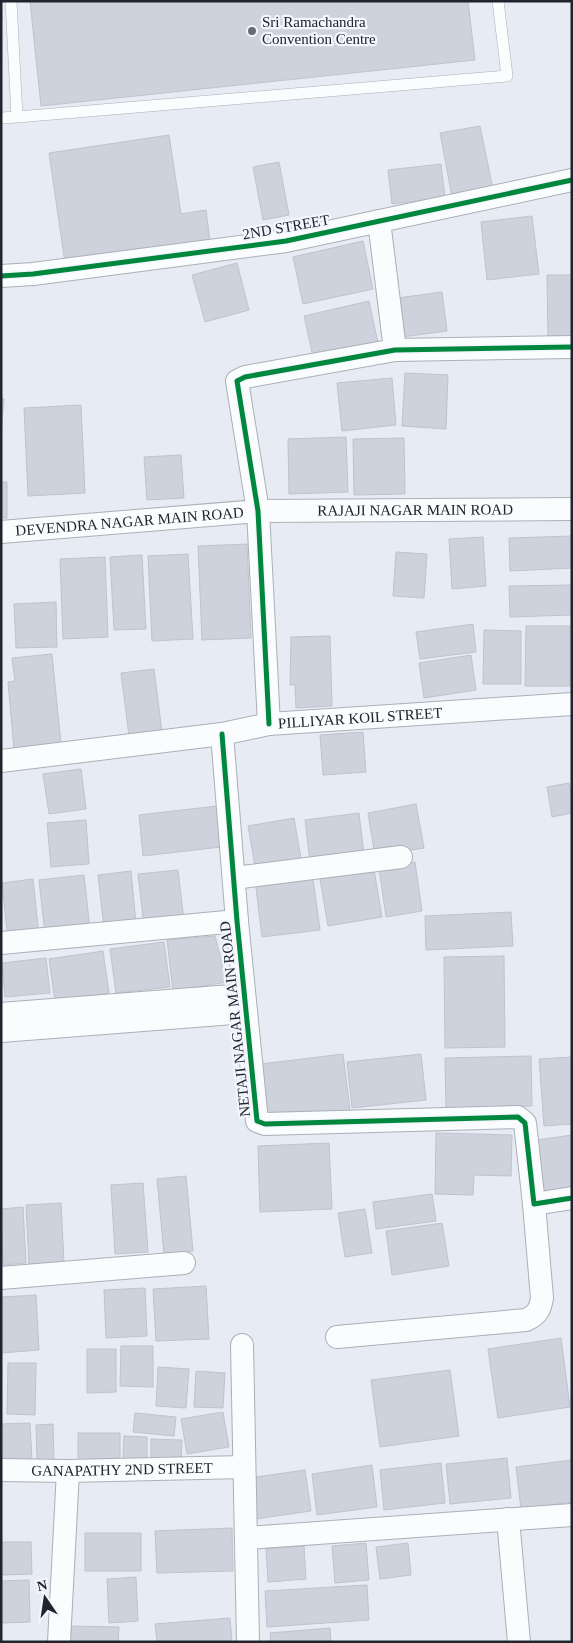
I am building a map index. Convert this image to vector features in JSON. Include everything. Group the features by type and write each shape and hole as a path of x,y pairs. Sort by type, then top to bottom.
{"street":[{"name":"2ND STREET","path":"1,276 33,274 286,241 572,180"},
{"path":"379,221 395,350"},
{"path":"269,724 258,511 237,381 244,377 395,350 572,347"},
{"name":"RAJAJI NAGAR MAIN ROAD","path":"258,511 572,509"},
{"name":"DEVENDRA NAGAR MAIN ROAD","path":"1,532 258,511"},
{"name":"PILLIYAR KOIL STREET","path":"1,761 222,734 269,724 572,704"},
{"name":"NETAJI NAGAR MAIN ROAD","path":"222,734 237,921 257,1121 260,1124 518,1117 525,1123 534,1204"},
{"path":"234,878 401,857"},
{"path":"1,943 237,921"},
{"path":"1,1014 245,1004"},
{"path":"1,1030 245,1004"},
{"path":"337,1337 526,1320 535,1316 541,1309 542,1298 534,1204 572,1198"},
{"path":"1,1278 184,1263"},
{"path":"242,1344 248,1642"},
{"name":"GANAPATHY 2ND STREET","path":"1,1470 68,1472 244,1467"},
{"path":"59,1642 68,1472"},
{"path":"247,1538 572,1515"},
{"path":"508,1519 519,1642"}],"lane":[{"path":"11,1 17,117"},
{"path":"1,118 506,76 498,1"}],"building":[{"name":"Sri Ramachandra Convention Centre","path":"30,1 468,1 475,60 41,106"},
{"path":"480,126 493,189 452,197 440,133"},
{"path":"169,135 181,214 206,210 210,241 65,263 49,153"},
{"path":"279,162 289,215 263,220 253,167"},
{"path":"441,164 445,198 392,204 388,170"},
{"path":"532,216 539,274 487,280 481,222"},
{"path":"363,241 373,289 303,304 293,257"},
{"path":"237,263 249,310 205,322 192,275"},
{"path":"547,275 572,275 572,340 548,340"},
{"path":"442,292 447,331 402,337 397,298"},
{"path":"369,301 378,343 313,357 304,316"},
{"path":"405,373 448,375 446,429 402,426"},
{"path":"392,378 396,425 342,431 337,383"},
{"path":"1,399 4,399 1,432"},
{"path":"81,405 85,493 28,496 24,408"},
{"path":"346,437 348,492 289,494 288,439"},
{"path":"404,438 405,494 354,495 353,439"},
{"path":"181,455 184,498 147,500 144,457"},
{"path":"1,482 7,482 7,518 1,518"},
{"path":"572,536 572,568 510,571 509,538"},
{"path":"483,537 486,586 452,589 449,539"},
{"path":"247,544 251,638 202,640 198,546"},
{"path":"396,552 427,554 424,598 393,596"},
{"path":"188,554 193,639 152,641 148,556"},
{"path":"142,555 146,629 114,630 110,557"},
{"path":"105,557 108,637 63,639 60,559"},
{"path":"572,585 572,615 510,617 509,586"},
{"path":"56,602 57,647 16,648 14,604"},
{"path":"473,624 476,652 420,659 416,632"},
{"path":"526,626 570,626 570,686 525,686"},
{"path":"484,630 521,631 521,684 483,684"},
{"path":"330,636 332,706 296,708 295,685 290,685 291,637"},
{"path":"52,654 61,744 14,749 8,682 15,681 12,658"},
{"path":"471,655 476,690 424,698 419,663"},
{"path":"154,669 162,732 129,736 121,673"},
{"path":"363,732 366,772 323,775 320,735"},
{"path":"81,769 86,809 49,814 43,774"},
{"path":"569,783 572,813 552,817 547,787"},
{"path":"416,804 424,848 375,856 368,813"},
{"path":"217,806 221,847 143,856 139,815"},
{"path":"359,813 364,855 310,862 305,820"},
{"path":"294,818 302,864 256,872 248,826"},
{"path":"86,820 89,864 51,867 47,823"},
{"path":"415,862 422,911 386,917 379,868"},
{"path":"373,864 382,917 328,926 319,873"},
{"path":"178,870 184,921 144,926 138,874"},
{"path":"131,871 136,924 104,928 98,875"},
{"path":"312,872 320,930 262,937 255,880"},
{"path":"84,875 90,929 45,934 39,880"},
{"path":"33,879 39,936 8,940 2,883"},
{"path":"511,912 513,946 426,950 425,916"},
{"path":"215,936 227,982 173,991 167,940"},
{"path":"164,942 170,987 116,993 110,949"},
{"path":"103,951 109,993 55,1001 49,959"},
{"path":"504,956 505,1047 445,1048 444,957"},
{"path":"46,958 50,993 5,997 2,963"},
{"path":"343,1054 350,1110 268,1120 261,1064"},
{"path":"421,1054 426,1100 352,1108 347,1062"},
{"path":"531,1056 532,1106 446,1108 445,1058"},
{"path":"572,1057 572,1124 544,1126 539,1059"},
{"path":"436,1133 512,1135 511,1176 474,1175 473,1195 435,1194"},
{"path":"572,1135 572,1190 544,1194 537,1140"},
{"path":"329,1143 332,1209 260,1212 258,1146"},
{"path":"186,1176 193,1251 164,1254 157,1179"},
{"path":"143,1183 148,1252 115,1254 111,1185"},
{"path":"432,1194 436,1221 376,1229 373,1202"},
{"path":"61,1203 64,1263 29,1265 26,1205"},
{"path":"23,1207 26,1263 3,1265 1,1209"},
{"path":"365,1209 372,1253 345,1257 338,1213"},
{"path":"442,1223 449,1266 392,1275 386,1231"},
{"path":"206,1286 209,1339 156,1341 153,1289"},
{"path":"145,1288 147,1336 106,1338 104,1290"},
{"path":"36,1295 39,1350 1,1353 1,1297"},
{"path":"561,1338 570,1407 498,1418 488,1349"},
{"path":"121,1346 153,1346 153,1387 120,1386"},
{"path":"87,1349 116,1349 116,1392 87,1393"},
{"path":"8,1363 36,1363 35,1415 7,1414"},
{"path":"158,1367 189,1369 186,1408 156,1406"},
{"path":"450,1370 459,1436 380,1447 371,1380"},
{"path":"196,1371 225,1373 223,1408 194,1407"},
{"path":"223,1412 229,1447 187,1454 181,1419"},
{"path":"135,1413 176,1417 174,1436 133,1432"},
{"path":"30,1423 32,1461 1,1462 1,1424"},
{"path":"53,1424 54,1461 37,1461 36,1425"},
{"path":"78,1433 120,1433 120,1460 78,1460"},
{"path":"124,1436 147,1437 147,1461 123,1461"},
{"path":"151,1439 182,1440 181,1463 151,1462"},
{"path":"507,1458 511,1498 450,1504 446,1464"},
{"path":"572,1460 572,1502 521,1509 516,1467"},
{"path":"441,1463 445,1503 384,1510 380,1470"},
{"path":"372,1465 377,1507 317,1515 312,1474"},
{"path":"305,1470 311,1511 255,1519 249,1478"},
{"path":"232,1528 233,1571 157,1573 155,1531"},
{"path":"85,1533 141,1533 141,1571 85,1571"},
{"path":"1,1542 31,1542 32,1574 1,1575"},
{"path":"366,1543 369,1580 335,1583 332,1546"},
{"path":"408,1543 411,1575 380,1579 376,1547"},
{"path":"304,1546 306,1579 268,1582 266,1549"},
{"path":"136,1577 138,1621 109,1623 107,1579"},
{"path":"29,1580 30,1622 1,1623 1,1581"},
{"path":"367,1585 369,1620 267,1627 265,1591"},
{"path":"230,1618 232,1642 157,1642 155,1624"},
{"path":"67,1626 119,1627 118,1642 67,1642"},
{"path":"330,1628 331,1642 271,1642 270,1633"}],"cycle path":[{"path":"1,276 33,274 286,241 572,180"},
{"path":"269,724 258,511 237,381 245,377 395,350 572,347"},
{"path":"222,734 237,921 257,1121 265,1124 518,1117 525,1123 534,1204 572,1198"}],"place":[{"name":"Sri Ramachandra Convention Centre","path":"252,31"}]}
